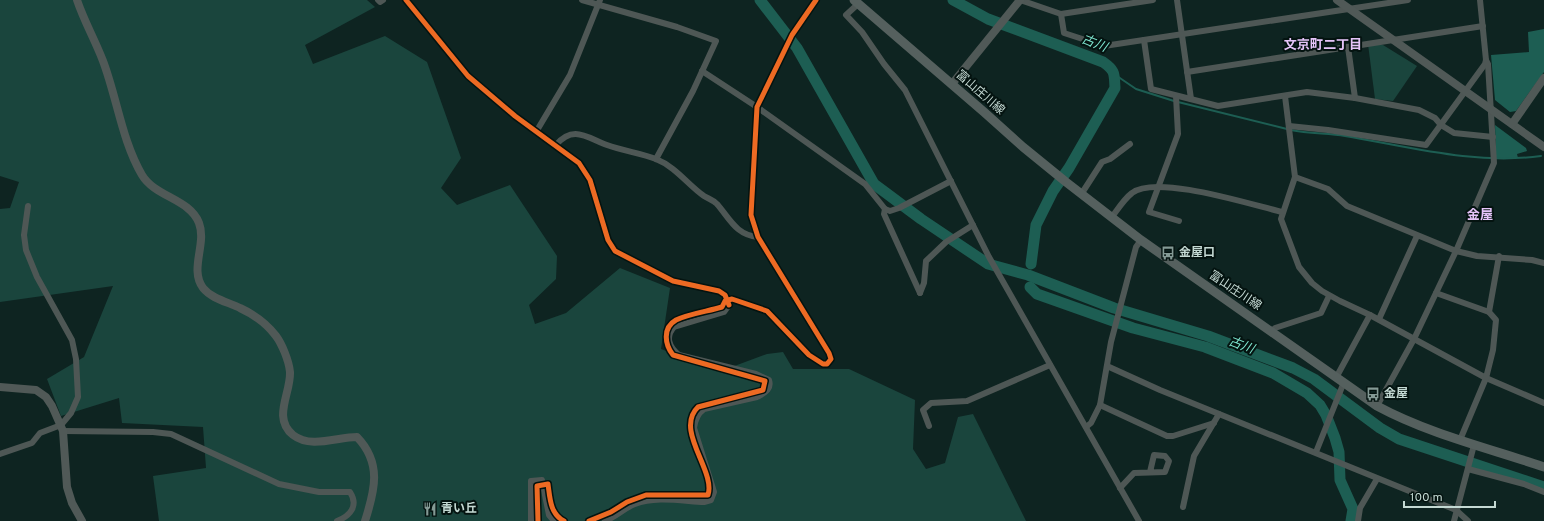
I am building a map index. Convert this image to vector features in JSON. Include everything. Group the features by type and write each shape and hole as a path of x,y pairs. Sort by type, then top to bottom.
{"main road":[{"name":"富山庄川線","path":"856,2 1023,147 1066,182 1141,240 1273,331 1377,406 1401,419 1474,445 1544,467"}],"street":[{"path":"77,0 103,62 134,156 144,177 155,188 186,207 194,214 199,223 202,238 198,264 198,276 204,289 211,295 251,314 276,336 290,371 283,411 285,423 289,430 294,436 314,443 358,437 371,454 375,477 372,500 365,521"},
{"path":"378,0 380,2 383,0"},
{"path":"406,0 468,76 536,132 556,145 579,164 585,171 608,240 615,251 673,281 719,291 726,295 729,305 724,312 674,327 669,337 669,343 673,350 679,354 766,377 770,385 768,390 757,397 704,410 700,412 695,420 694,428 714,492 711,500 704,502 646,501 628,507 617,516 605,521"},
{"path":"582,0 599,2 716,41 693,91 656,159"},
{"path":"952,84 1020,0 1061,14 1153,0"},
{"path":"1177,0 1191,99"},
{"path":"1337,0 1544,147"},
{"path":"1061,14 1064,34 1096,45 1104,46 1408,0"},
{"path":"1377,406 1414,339 1456,252 1494,162 1492,110 1480,0"},
{"path":"536,132 570,75 599,2"},
{"path":"856,2 846,15 848,19 862,32 884,64 905,90 989,257 1139,521"},
{"path":"1187,72 1482,26"},
{"path":"1144,40 1151,89 1176,96 1218,106 1307,92 1355,98 1419,110 1435,118 1441,125 1454,133 1493,137"},
{"path":"1348,47 1355,98"},
{"path":"1288,126 1328,130 1426,145 1486,60"},
{"path":"702,71 757,107 865,184 885,209 890,211 899,208 951,181"},
{"path":"1512,124 1544,78"},
{"path":"1176,96 1178,134 1160,186 1149,212 1179,221"},
{"path":"1285,96 1295,177 1282,212 1281,219 1292,253 1299,266 1312,282 1329,296 1379,319 1486,378 1544,403"},
{"path":"556,145 563,137 574,133 623,151 656,159 671,167 705,197 717,204 735,228 749,236 758,237"},
{"path":"1082,194 1102,162 1110,159 1130,144"},
{"path":"1295,177 1328,189 1347,206 1456,252 1477,256 1499,256 1544,263"},
{"path":"1112,217 1132,192 1160,186 1185,189 1282,212"},
{"path":"28,206 24,235 26,250 37,277 72,340 76,359 78,397 62,428"},
{"path":"885,209 884,214 920,293 924,283 926,261 946,242 973,225"},
{"path":"1379,319 1417,236"},
{"path":"1086,427 1091,424 1100,406 1111,342 1136,247 1141,240"},
{"path":"1489,312 1499,256"},
{"path":"1436,293 1489,312 1496,320 1493,350 1486,378 1460,440"},
{"path":"1273,331 1275,328 1321,313 1329,296"},
{"path":"1316,452 1340,392 1341,379 1370,315"},
{"path":"929,426 923,410 931,403 966,401 1050,365"},
{"path":"1107,366 1219,414 1334,459 1456,510 1468,521"},
{"path":"0,387 36,390 42,394 52,406 62,428 67,487 72,503 82,521"},
{"path":"1100,406 1167,436 1173,436 1214,423"},
{"path":"1183,507 1194,456 1219,414"},
{"path":"0,454 32,443 40,433 62,428 171,434 279,484 319,492 350,492 353,496 351,512 347,517 337,521"},
{"path":"1454,521 1474,445"},
{"path":"1468,468 1524,484 1544,492"},
{"path":"1120,488 1134,473 1150,472"},
{"path":"1358,521 1360,508 1377,478"},
{"path":"531,521 531,481 542,480 549,515 554,521"}],"shaded area":[{"path":"0,0 367,0 375,7 305,45 313,64 385,36 427,62 461,158 441,188 457,205 510,185 557,256 556,279 529,305 535,324 566,313 620,268 670,288 661,349 721,371 767,354 783,352 793,369 849,369 915,400 913,449 926,469 945,463 958,417 973,414 1026,521 159,521 153,476 206,468 203,427 122,423 119,398 61,416 47,379 84,357 113,286 0,302 0,209 10,208 19,182 0,176"},
{"path":"1544,29 1544,72 1516,111 1510,112 1495,100 1491,55 1529,52 1528,32"},
{"path":"1368,44 1383,45 1417,66 1393,101 1375,99"},
{"path":"1495,125 1526,148 1527,151 1517,154 1518,158 1496,158"}],"waterway":[{"path":"760,0 797,48 874,184 921,219 988,264 1028,275 1114,308 1208,336 1293,368 1314,379 1380,428 1399,439 1544,487"},
{"name":"古川","path":"953,0 988,19 1103,62 1114,73 1115,88 1069,168 1053,191 1036,225 1031,264"},
{"path":"1114,74 1136,89 1174,101"},
{"path":"1178,102 1287,129"},
{"path":"1291,130 1332,134 1418,150 1467,157 1516,158 1541,156"},
{"name":"古川","path":"1030,287 1037,294 1133,328 1205,347 1273,373 1307,393 1320,405 1326,415 1335,438 1339,452 1340,480 1353,509 1351,521"}],"cycle path":[{"path":"406,0 468,76 515,116 579,163 590,180 608,240 615,251 673,281 719,291 725,295 729,305"},
{"path":"589,521 611,512 627,502 646,495 708,495 709,485 693,439 691,427 692,416 698,407 763,390 765,381 673,355 668,346 666,337 668,327 676,320 692,314 722,307 725,301 732,299 767,311 809,355 823,364 827,364 831,359 829,353 758,237 751,215 757,107 792,35 816,0"},
{"path":"538,521 537,486 548,484 553,510 559,518 564,521"}],"place":[{"name":"金屋口","path":"1168,253"},
{"name":"金屋","path":"1373,394"},
{"name":"青い丘","path":"430,509"}],"district":[{"name":"文京町二丁目","path":"1323,46"},
{"name":"金屋","path":"1480,216"}]}
